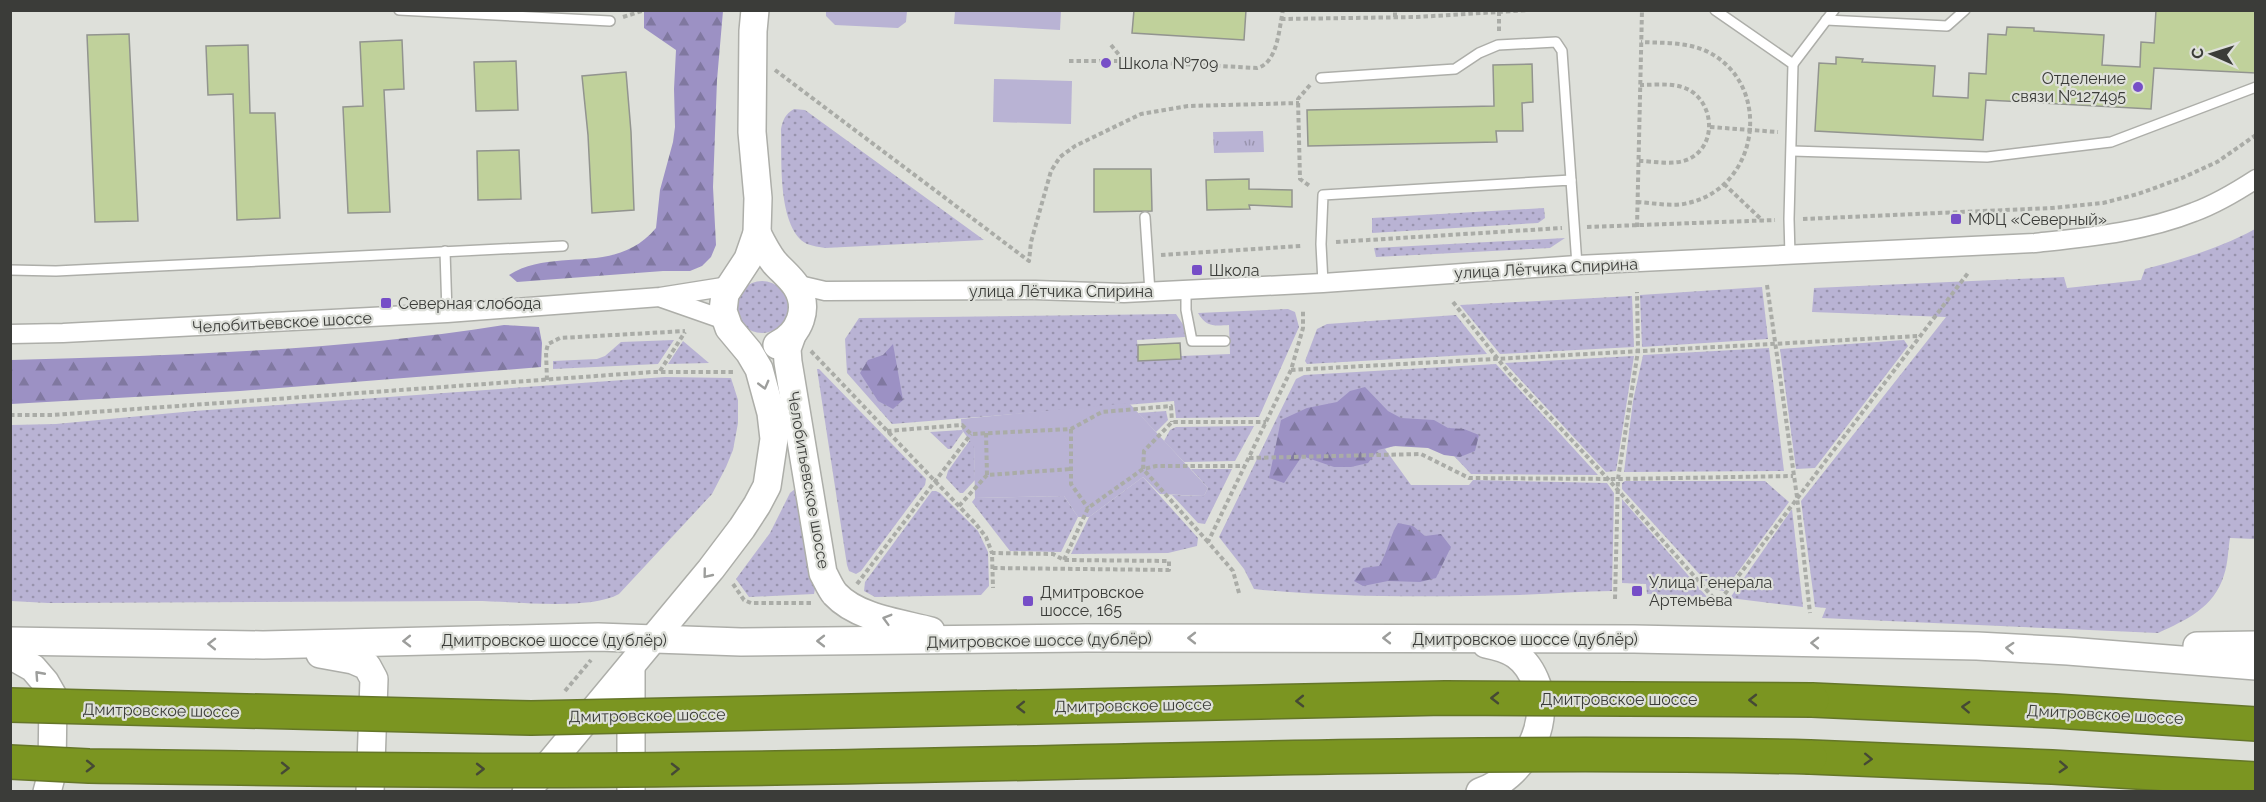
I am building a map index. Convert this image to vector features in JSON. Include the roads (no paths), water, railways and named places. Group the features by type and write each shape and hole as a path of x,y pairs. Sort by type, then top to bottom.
{"highway":[{"name":"Дмитровское шоссе","path":"10,705 531,718 1445,698 1812,700 2055,711 2256,724"},
{"path":"10,762 89,766 623,770 1457,754 1681,754 2052,767 2256,779"}],"main road":[{"path":"729,328 723,302 748,259 757,233 758,198 752,132 755,10"},
{"name":"Челобитьевское шоссе","path":"757,233 766,251 800,293 800,331 787,349 788,362 823,573 834,593 846,604 869,614 964,641"},
{"name":"Челобитьевское шоссе","path":"734,281 751,269 764,267 790,279"},
{"name":"Челобитьевское шоссе","path":"729,328 747,344 763,348 779,344 800,331"},
{"name":"Челобитьевское шоссе","path":"526,792 632,666 742,528 767,486 774,439 771,413 759,369 749,352 729,328"},
{"name":"Дмитровское шоссе (дублёр)","path":"10,641 263,645 598,637 741,642 1086,638 1445,638 1977,646 2068,651"},
{"path":"1445,638 1488,644 1517,656 1534,678 1539,692 1541,710 1539,727 1522,762 1509,776 1480,792"},
{"path":"263,645 353,660 367,666 374,679 370,792"},
{"path":"2068,651 2256,645"},
{"path":"2068,651 2256,666"},
{"path":"10,656 33,668 53,696 52,773 47,792"},
{"path":"631,792 632,666"}],"street":[{"name":"улица Лётчика Спирина","path":"790,279 825,291 1150,292 1323,283 1577,265 2035,243 2099,236 2157,224 2194,212 2231,195 2256,179"},
{"name":"Челобитьевское шоссе","path":"10,334 447,313 660,297 734,281"},
{"path":"800,331 825,291"},
{"name":"Челобитьевское шоссе","path":"660,297 729,328"}],"lane":[{"path":"399,10 610,21"},
{"path":"1715,10 1793,64"},
{"path":"1790,256 1793,64 1834,10"},
{"path":"1826,20 1947,26 1965,10"},
{"path":"1321,78 1455,69 1479,53 1498,45 1556,42 1562,51 1577,265"},
{"path":"1792,152 1987,157 2111,142 2256,87"},
{"path":"1323,283 1321,244 1323,195 1571,180"},
{"path":"1144,217 1150,292"},
{"path":"10,270 56,271 562,246"},
{"path":"445,251 447,313"},
{"path":"1186,290 1186,310 1192,341 1225,341"}],"place":[{"name":"Школа №709","path":"1106,63"},
{"name":"Отделение связи №127495","path":"2138,87"},
{"name":"МФЦ «Северный»","path":"1956,219"},
{"name":"Школа","path":"1197,270"},
{"name":"Северная слобода","path":"386,303"},
{"name":"Улица Генерала Артемьева","path":"1637,591"},
{"name":"Дмитровское шоссе, 165","path":"1028,601"}]}
